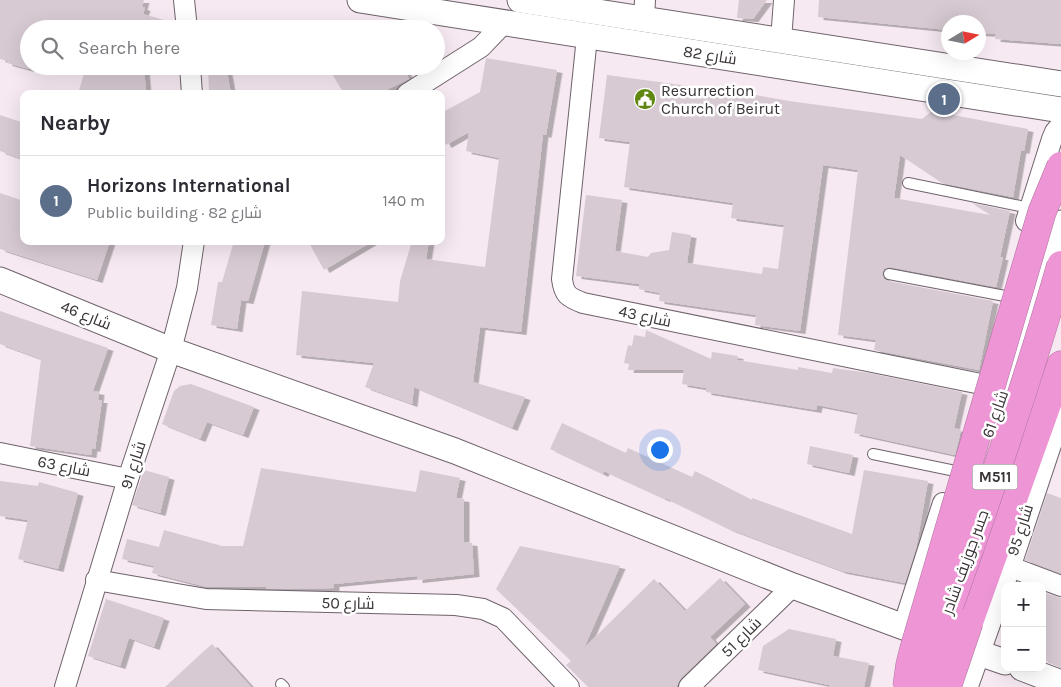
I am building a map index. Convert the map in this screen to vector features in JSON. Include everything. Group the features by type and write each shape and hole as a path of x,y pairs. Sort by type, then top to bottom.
{"highway":[{"path":"907,687 914,649 1040,222 1061,166"},
{"name":"جسر جوزيف شادر","path":"920,687 969,555 1013,424 1061,265"},
{"name":"جسر جوزيف شادر","path":"948,687 1061,365"}],"street":[{"path":"184,0 186,20"},
{"name":"شارع 82","path":"360,0 1061,110"},
{"name":"شارع 82","path":"520,0 644,10 781,40 1061,84"},
{"path":"781,40 784,0"},
{"path":"445,70 481,47 504,23"},
{"name":"شارع 43","path":"587,37 562,279 563,290 570,298 591,305 981,384"},
{"path":"983,97 987,73"},
{"path":"191,75 192,90"},
{"path":"413,90 437,75"},
{"path":"963,473 981,384 1005,296 1052,140 1055,132 1061,125"},
{"name":"شارع 61","path":"896,687 908,629 963,473 1056,243 1061,223"},
{"name":"شارع 91","path":"65,687 96,580 171,350 187,288 193,245"},
{"name":"شارع 46","path":"0,280 171,350 455,451 793,586 908,629 1001,660"},
{"name":"شارع 95","path":"966,687 1061,408"},
{"name":"شارع 63","path":"0,453 128,480"},
{"path":"1008,566 1061,586"},
{"name":"شارع 50","path":"96,580 206,600 456,605 484,609 503,618 569,687"},
{"name":"شارع 51","path":"689,687 793,586"},
{"path":"1032,672 1061,683"}],"lane":[{"path":"908,183 1030,208"},
{"path":"889,274 1005,296"},
{"path":"873,454 963,473"}],"building":[{"path":"0,0 144,0 142,7 145,8 143,14 164,20 20,20 20,67 0,59"},
{"path":"739,0 767,0 753,19 737,18"},
{"path":"819,0 1061,0 1061,44 995,39 996,34 986,33 986,15 941,15 941,29 818,17"},
{"path":"486,58 557,70 546,135 543,134 521,332 480,327 473,382 525,397 512,428 414,387 412,404 365,387 374,363 296,355 302,291 398,302 400,281 411,245 428,245 426,259 485,267 499,158 466,151 469,132 446,145 445,143 445,111 480,92"},
{"path":"83,75 145,75 146,90 79,90"},
{"path":"208,75 228,75 230,90 209,90"},
{"path":"333,75 407,75 409,79 386,90 342,90"},
{"path":"607,75 733,91 789,101 922,119 932,111 1028,129 1024,151 1021,150 1013,197 942,183 900,155 894,198 990,215 972,203 1010,211 1000,257 1003,257 996,287 890,267 884,269 882,273 884,279 888,281 993,301 979,370 874,350 876,340 838,335 858,170 823,165 800,331 755,325 756,315 659,301 660,293 639,289 639,284 576,276 586,195 622,200 615,251 648,257 651,253 669,250 672,232 691,235 687,263 762,274 763,267 778,269 784,225 731,218 733,203 624,187 630,142 599,138"},
{"path":"0,115 20,122 20,158 0,151"},
{"path":"0,193 20,200 20,245 109,245 97,280 0,249"},
{"path":"233,245 264,245 248,301 241,300 237,329 211,325 218,282 222,282"},
{"path":"310,245 366,245 324,270"},
{"path":"0,311 108,348 93,391 99,392 98,400 102,400 95,449 92,448 91,455 30,446 41,359 0,344"},
{"path":"646,330 711,359 712,352 738,356 737,360 798,370 798,367 832,373 833,368 869,373 962,392 954,428 961,430 955,455 854,433 858,413 817,405 816,410 706,392 706,388 682,384 684,370 628,370 629,364 624,363 628,345 632,346 634,335 645,337"},
{"path":"191,384 254,407 243,435 207,422 200,439 162,424 174,391 180,386"},
{"path":"562,423 626,453 628,448 692,477 695,471 752,500 752,498 852,534 864,470 928,481 916,549 905,583 842,571 729,529 604,471 603,474 550,449"},
{"path":"810,446 853,455 849,473 807,464"},
{"path":"261,468 416,492 420,470 460,478 456,498 464,499 464,542 472,543 474,574 417,580 417,576 334,584 334,588 266,589 266,587 207,587 152,573 154,566 122,559 127,539 159,547 164,530 222,546 243,546"},
{"path":"144,470 169,477 160,513 132,505"},
{"path":"0,481 38,486 39,482 78,493 58,569 18,559 28,520 0,516"},
{"path":"1047,493 1061,498 1061,573 1025,560"},
{"path":"520,546 620,566 584,648 654,579 685,611 720,578 745,604 710,637 716,644 681,678 676,687 588,687 566,665 571,661 496,589"},
{"path":"1046,593 1061,598 1061,667 1046,661"},
{"path":"106,599 164,618 154,647 129,638 120,666 88,656"},
{"path":"789,629 836,639 833,656 869,663 864,687 829,687 829,685 758,670 763,646"},
{"path":"212,644 251,687 165,687 204,651"}],"place":[{"name":"Resurrection Church of Beirut","path":"645,99"},
{"name":"Horizons International","path":"944,99"}]}
